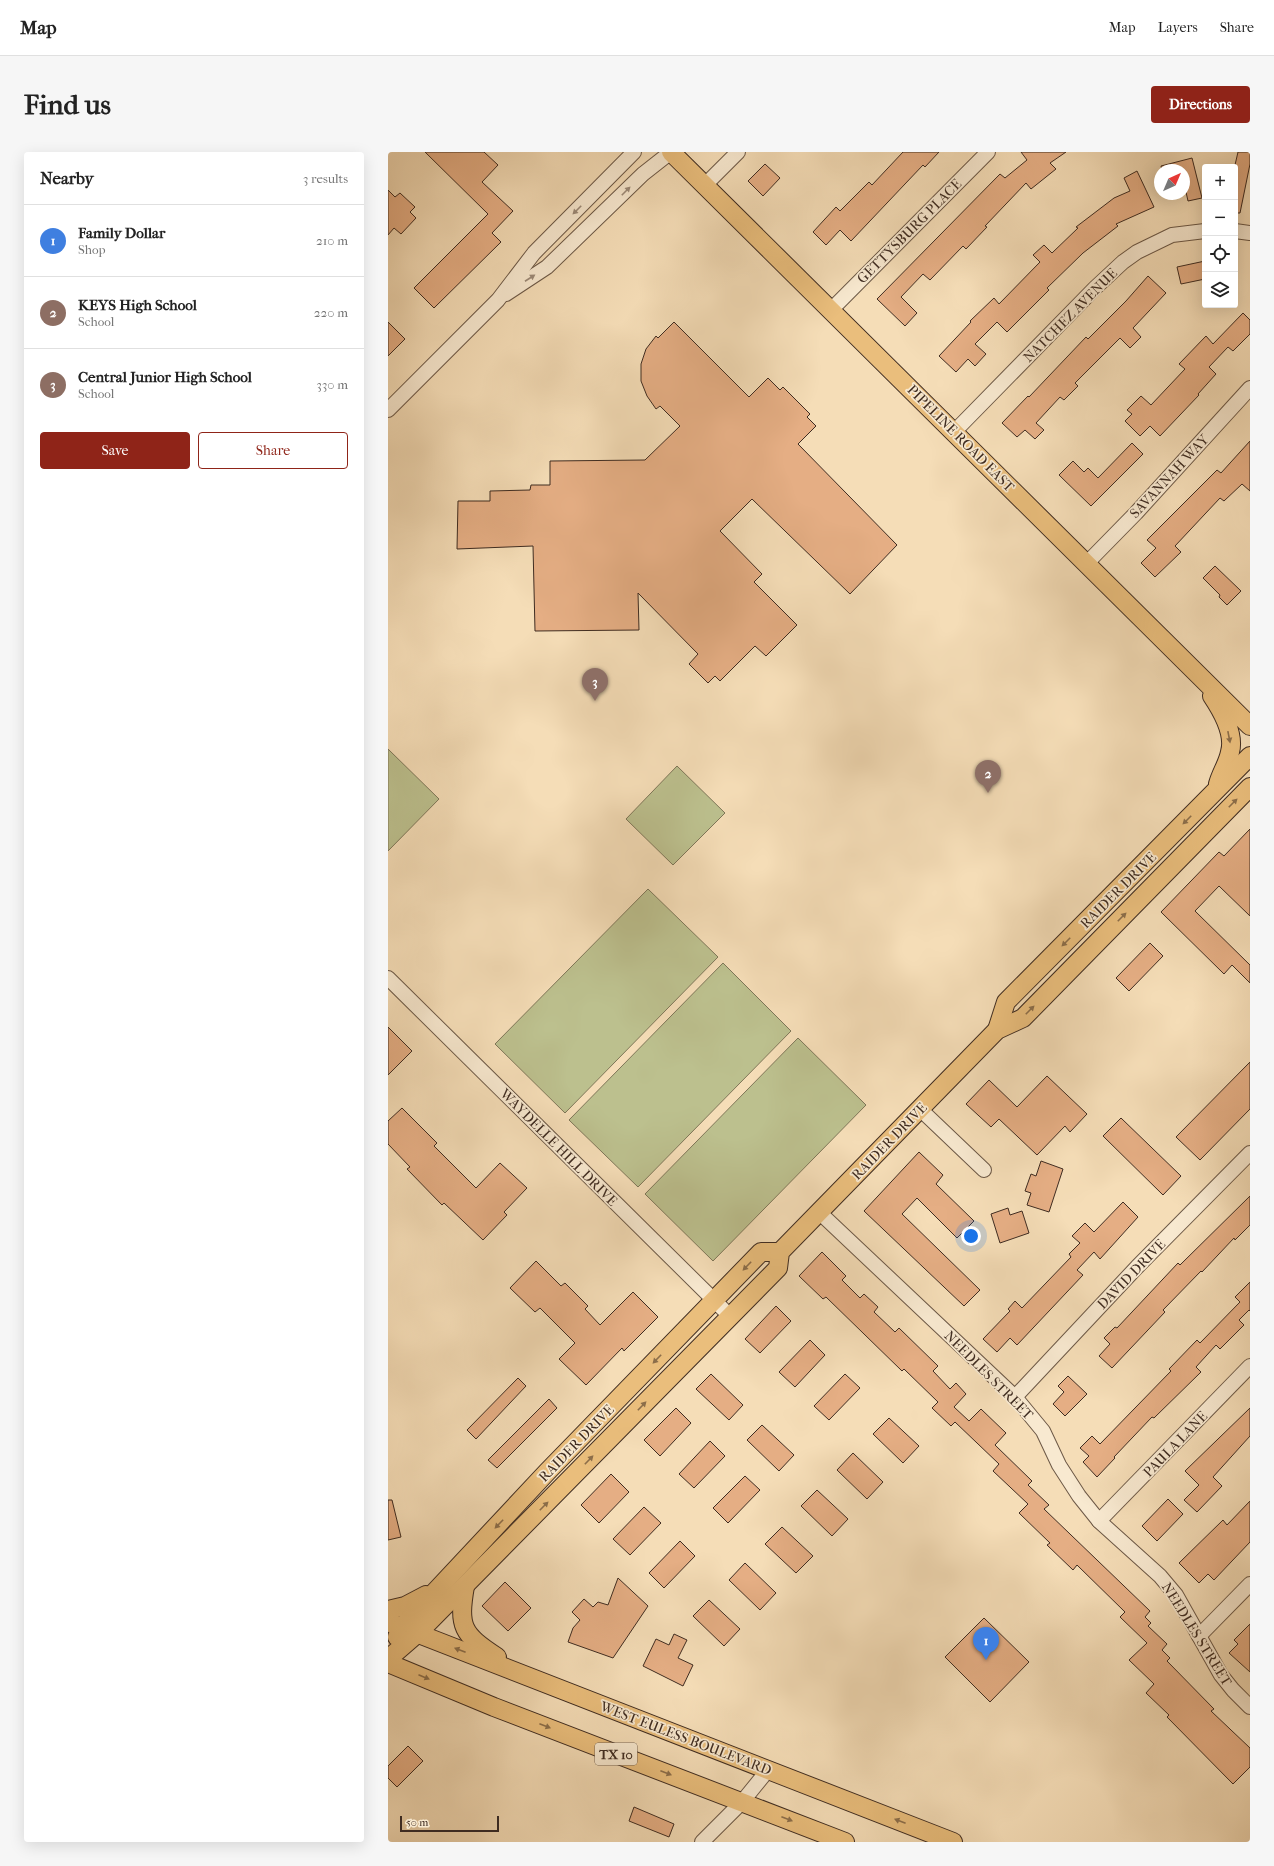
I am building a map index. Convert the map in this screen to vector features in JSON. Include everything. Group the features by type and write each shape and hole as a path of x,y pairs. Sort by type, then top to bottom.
{"main road":[{"name":"PIPELINE ROAD EAST","path":"671,152 1250,726"},
{"path":"1200,677 1221,710 1230,736 1231,750 1215,792"},
{"name":"RAIDER DRIVE","path":"997,1030 1006,1002 1250,756"},
{"name":"RAIDER DRIVE","path":"388,1659 403,1627 465,1586 778,1268 780,1252 920,1108 997,1030 1023,1018 1250,787"},
{"path":"1164,844 1179,859"},
{"name":"RAIDER DRIVE","path":"388,1656 403,1627 515,1507 761,1252 780,1252"},
{"path":"515,1507 529,1520"},
{"path":"388,1610 405,1606 435,1590 448,1580"},
{"path":"465,1586 461,1610 464,1626 469,1634 479,1645 525,1675"},
{"name":"WEST EULESS BOULEVARD","path":"403,1627 953,1842"},
{"name":"TX 10","path":"388,1663 494,1707 845,1842"}],"street":[{"path":"388,410 498,300 534,253 634,152"},
{"path":"498,300 547,267 643,174 671,152"},
{"path":"705,185 738,152"},
{"name":"GETTYSBURG PLACE","path":"831,310 988,152"},
{"name":"NATCHEZ AVENUE","path":"954,432 1095,288 1123,262 1137,252 1172,235 1202,231"},
{"path":"1238,232 1250,234"},
{"name":"SAVANNAH WAY","path":"1086,564 1250,388"},
{"name":"WAYDELLE HILL DRIVE","path":"388,978 730,1316"},
{"path":"920,1108 984,1170"},
{"name":"DAVID DRIVE","path":"1015,1397 1136,1267 1250,1153"},
{"name":"NEEDLES STREET","path":"820,1212 1015,1397 1043,1431 1059,1465 1079,1496 1099,1521 1160,1576 1176,1595 1221,1676 1250,1707"},
{"name":"PAULA LANE","path":"1099,1521 1250,1366"},
{"path":"1199,1636 1250,1584"},
{"path":"702,1842 742,1802 768,1770"}],"green space":[{"path":"388,749 439,799 388,851"},
{"path":"677,766 725,813 673,865 626,819"},
{"path":"648,889 718,957 565,1113 495,1044"},
{"path":"723,963 791,1031 638,1187 569,1120"},
{"path":"798,1038 866,1105 713,1261 645,1194"}],"building":[{"path":"425,152 484,152 498,165 482,182 513,211 492,233 501,242 434,308 414,288 488,214"},
{"path":"903,152 939,152 925,167 923,165 851,241 840,230 826,245 813,232 836,207 840,211 869,182 872,185"},
{"path":"1021,152 1066,152 1050,163 1056,169 1031,189 1026,183 985,226 987,227 966,249 963,246 930,280 923,274 901,297 917,313 905,326 877,299 1000,174 1005,178 1027,160"},
{"path":"1238,152 1250,152 1250,164 1240,213 1238,213 1238,164 1235,164"},
{"path":"1192,158 1202,198 1188,201 1190,200 1190,164 1169,164"},
{"path":"765,164 780,178 763,196 748,181"},
{"path":"1137,171 1154,207 1116,224 1118,226 1083,253 1047,288 1049,290 1007,332 997,322 975,344 986,354 975,366 968,359 956,372 939,356 971,322 970,321 994,298 999,304 1040,262 1033,255 1044,245 1052,253 1078,228 1076,227 1114,198 1130,191 1124,178"},
{"path":"388,190 395,197 400,193 415,207 410,212 416,218 401,234 394,228 388,235"},
{"path":"1202,262 1202,280 1181,284 1177,267"},
{"path":"1148,276 1166,293 1133,328 1141,337 1130,348 1120,338 1075,383 1078,386 1064,400 1060,397 1036,423 1044,430 1035,439 1025,430 1017,437 1002,423 1086,337 1088,339 1126,301"},
{"path":"1243,313 1250,320 1250,334 1233,351 1228,347 1209,367 1216,374 1198,394 1199,395 1160,436 1150,426 1140,436 1125,421 1132,414 1127,410 1141,396 1151,405 1185,369 1179,364 1206,336 1213,344"},
{"path":"388,322 405,339 388,356"},
{"path":"674,322 749,397 768,378 780,390 783,387 810,414 807,417 816,426 798,444 897,545 850,594 752,499 720,531 762,574 754,582 797,625 766,656 755,646 720,681 715,676 708,683 689,664 698,654 638,593 639,630 535,631 533,546 457,549 458,501 490,501 490,491 530,490 531,485 550,485 550,461 645,460 680,426 660,406 656,409 647,396 641,381 641,364 646,349 656,336 658,338"},
{"path":"1250,441 1250,491 1242,484 1224,501 1220,498 1175,546 1181,552 1155,577 1141,563 1156,548 1147,540 1217,470 1221,473"},
{"path":"1132,443 1143,454 1091,506 1059,475 1073,461 1084,472 1088,468 1098,478"},
{"path":"1215,566 1241,591 1227,605 1219,597 1220,595 1203,578"},
{"path":"1250,829 1250,916 1219,886 1195,911 1250,965 1250,983 1232,965 1224,974 1161,912 1219,852 1224,856"},
{"path":"1150,943 1163,956 1129,991 1116,978"},
{"path":"388,1027 412,1051 388,1075"},
{"path":"1250,1062 1250,1109 1200,1160 1176,1137"},
{"path":"1047,1076 1087,1114 1070,1132 1065,1126 1037,1155 999,1119 991,1127 966,1104 989,1080 1017,1107"},
{"path":"402,1108 437,1143 434,1146 476,1188 500,1163 527,1188 504,1212 507,1215 483,1240 444,1203 442,1205 407,1169 410,1167 388,1144 388,1121"},
{"path":"1121,1118 1181,1176 1163,1195 1103,1136"},
{"path":"919,1152 943,1175 936,1184 974,1221 957,1238 917,1198 902,1214 980,1290 964,1306 864,1211"},
{"path":"1041,1161 1063,1169 1049,1212 1027,1205 1031,1193 1025,1191 1031,1174 1036,1176"},
{"path":"1250,1196 1250,1225 1235,1240 1234,1238 1163,1310 1165,1312 1112,1368 1099,1356 1110,1344 1104,1338 1115,1327 1117,1328 1178,1263 1180,1265"},
{"path":"1123,1202 1138,1217 1100,1259 1094,1252 1077,1270 1083,1275 1017,1345 1010,1338 997,1352 983,1339 1010,1311 1008,1309 1015,1301 1022,1308 1071,1257 1069,1254 1080,1243 1072,1236 1085,1223 1094,1232"},
{"path":"1008,1208 1010,1215 1022,1211 1029,1233 1000,1243 991,1214"},
{"path":"822,1252 846,1276 842,1280 860,1298 864,1294 878,1307 874,1312 895,1332 899,1328 938,1366 933,1371 950,1389 956,1383 966,1394 954,1407 969,1421 981,1409 1006,1433 995,1445 1032,1481 1028,1485 1049,1505 1044,1509 1150,1611 1145,1617 1151,1623 1148,1626 1167,1644 1162,1650 1170,1658 1167,1661 1214,1709 1211,1711 1250,1748 1250,1767 1233,1784 1167,1717 1169,1715 1146,1693 1154,1684 1129,1660 1147,1643 1120,1617 1125,1612 1077,1565 1073,1570 1047,1545 1050,1543 1019,1513 1028,1504 993,1471 999,1464 955,1422 951,1426 932,1408 938,1402 904,1369 902,1371 826,1297 823,1299 799,1276"},
{"path":"536,1261 561,1286 565,1283 588,1306 585,1309 600,1325 633,1292 658,1317 624,1351 622,1348 586,1385 559,1359 575,1343 540,1308 535,1312 510,1288"},
{"path":"1250,1282 1250,1311 1249,1310 1239,1320 1244,1325 1220,1349 1216,1345 1196,1367 1201,1372 1154,1418 1152,1417 1097,1477 1083,1462 1089,1456 1080,1448 1092,1436 1100,1444 1171,1371 1169,1369 1197,1340 1200,1343 1240,1302 1235,1297"},
{"path":"776,1306 791,1321 760,1353 745,1339"},
{"path":"810,1340 825,1355 795,1387 779,1372"},
{"path":"711,1374 743,1405 729,1420 696,1389"},
{"path":"845,1374 860,1388 829,1420 814,1406"},
{"path":"1068,1376 1087,1394 1065,1416 1053,1404 1064,1392 1058,1386"},
{"path":"518,1378 526,1386 476,1439 467,1430"},
{"path":"549,1399 557,1408 497,1468 488,1460"},
{"path":"676,1408 691,1423 660,1456 644,1440"},
{"path":"1250,1408 1250,1436 1213,1477 1222,1486 1197,1512 1184,1500 1199,1485 1185,1471"},
{"path":"889,1418 919,1446 903,1463 873,1434"},
{"path":"762,1425 794,1455 779,1471 747,1440"},
{"path":"710,1441 725,1456 694,1488 679,1474"},
{"path":"853,1453 883,1482 867,1499 837,1470"},
{"path":"611,1474 629,1492 599,1523 581,1505"},
{"path":"745,1476 760,1490 728,1523 713,1508"},
{"path":"817,1490 848,1519 832,1536 801,1506"},
{"path":"1168,1499 1183,1514 1157,1541 1142,1526"},
{"path":"388,1500 392,1500 401,1537 388,1540"},
{"path":"1250,1501 1250,1542 1214,1580 1208,1574 1199,1583 1179,1563 1223,1520 1227,1525"},
{"path":"644,1507 661,1523 630,1555 613,1539"},
{"path":"782,1527 813,1556 796,1573 765,1544"},
{"path":"680,1541 695,1556 664,1588 649,1573"},
{"path":"745,1563 776,1593 760,1610 729,1580"},
{"path":"618,1578 648,1606 613,1658 568,1642 573,1628 580,1620 572,1612 584,1599 593,1607 598,1602 608,1605"},
{"path":"505,1582 531,1608 508,1631 482,1606"},
{"path":"709,1600 740,1629 724,1646 693,1616"},
{"path":"984,1618 1029,1662 990,1702 945,1657"},
{"path":"1250,1624 1250,1672 1229,1653 1238,1644 1234,1640"},
{"path":"674,1634 687,1640 678,1658 693,1665 683,1686 643,1666 656,1639 669,1645"},
{"path":"408,1746 423,1761 397,1787 388,1778 388,1766"},
{"path":"634,1807 674,1824 669,1837 629,1821"}],"place":[{"name":"Central Junior High School","path":"595,701"},
{"name":"KEYS High School","path":"988,793"},
{"name":"Family Dollar","path":"986,1660"}]}
